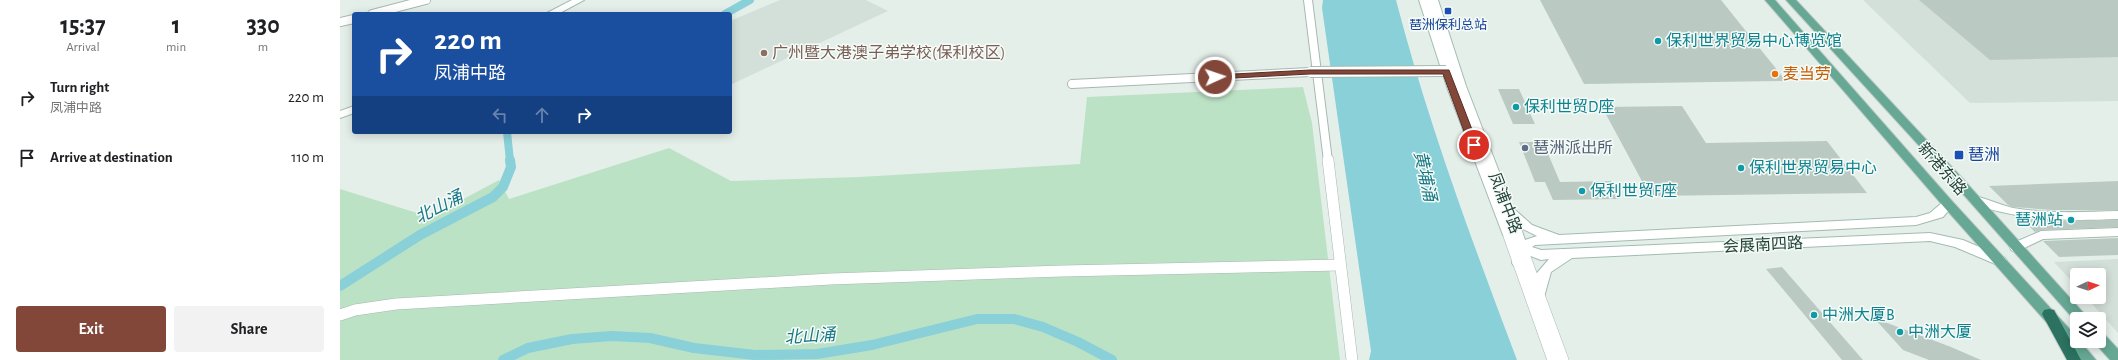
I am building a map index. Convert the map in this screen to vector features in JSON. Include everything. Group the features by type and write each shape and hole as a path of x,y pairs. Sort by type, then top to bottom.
{"highway":[{"path":"2049,314 2074,360"}],"main road":[{"name":"新港东路","path":"1770,0 1948,204 2089,360"},
{"name":"新港东路","path":"1791,0 2076,312"},
{"path":"2106,346 2118,359"}],"street":[{"path":"380,12 426,0"},
{"path":"554,12 579,0"},
{"path":"1308,0 1352,360"},
{"name":"凤浦中路","path":"1424,0 1446,71 1520,263 1553,360"},
{"name":"凤浦中路","path":"1434,0 1452,61 1563,360"},
{"path":"340,22 352,19"},
{"path":"1072,84 1310,72 1446,71"},
{"path":"340,115 352,110"},
{"path":"1975,200 2007,212 2033,216 2118,215"},
{"name":"会展南四路","path":"1948,204 1942,212 1934,217 1916,221 1534,241 1522,249 1535,254 1569,254 1930,237 1958,243 2000,261"},
{"path":"1507,208 1528,228 1549,237 1562,240"},
{"path":"1916,221 1931,230 1932,235 1930,237"},
{"path":"2016,247 2041,235 2118,232"},
{"path":"1509,235 1522,249 1520,263"},
{"path":"1539,293 1542,276 1548,266 1569,254"},
{"path":"340,315 354,310 396,304 831,279 1062,270 1340,265"}],"shaded area":[{"name":"广州暨大港澳子弟学校(保利校区)","path":"780,0 866,0 888,11 732,84 732,20"},
{"path":"1863,0 2118,0 2118,101 1970,103"},
{"path":"2118,259 2118,333 2106,320 2106,312 2099,312 2092,304 2106,304 2106,268 2070,268 2070,279 2054,262"}],"green space":[{"path":"1303,87 1312,123 1340,360 340,360 340,189 430,217 499,180 509,199 669,148 731,181 859,177 1080,164 1087,97"}],"water":[{"name":"黄埔涌","path":"1323,0 1396,0 1436,137 1467,226 1517,360 1369,360 1371,351 1322,8"}],"building":[{"name":"保利世界贸易中心博览馆","path":"1540,0 1721,0 1786,81 1584,84"},
{"path":"1919,0 2118,0 2118,57 1990,60"},
{"name":"保利世贸D座","path":"1498,89 1519,89 1535,124 1513,124"},
{"name":"保利世界贸易中心","path":"1682,106 1706,143 1827,141 1867,193 1650,196 1602,107"},
{"path":"1519,142 1543,142 1560,182 1611,181 1620,199 1553,200 1545,182 1535,182"},
{"path":"2118,181 2118,210 2052,210 2013,207 2008,205 1989,186"},
{"path":"2020,217 2061,221 2118,220 2118,227 2041,230 2035,232"},
{"path":"2118,238 2118,255 2059,257 2043,241"},
{"name":"中洲大厦B","path":"1782,267 1863,360 1842,360 1766,269"},
{"name":"中洲大厦","path":"1874,318 1981,360 1929,360 1903,350"}],"waterway":[{"name":"北山涌","path":"729,12 750,0"},
{"name":"北山涌","path":"507,134 510,161"},
{"name":"北山涌","path":"340,286 420,235 493,197 503,187 511,167 510,160"},
{"name":"北山涌","path":"503,360 528,348 572,339 612,336 650,338 694,348 755,355 817,354 872,345 977,319 1014,319 1043,327 1078,342 1112,360"}],"place":[{"name":"琶洲保利总站","path":"1448,11"},
{"name":"保利世界贸易中心博览馆","path":"1658,41"},
{"name":"广州暨大港澳子弟学校(保利校区)","path":"764,53"},
{"name":"麦当劳","path":"1775,74"},
{"name":"保利世贸D座","path":"1516,107"},
{"name":"琶洲派出所","path":"1525,148"},
{"name":"琶洲","path":"1959,155"},
{"name":"保利世界贸易中心","path":"1741,168"},
{"name":"保利世贸F座","path":"1582,191"},
{"name":"琶洲站","path":"2071,220"},
{"name":"中洲大厦B","path":"1814,315"},
{"name":"中洲大厦","path":"1900,332"}],"route":[{"path":"1215,77 1310,72 1446,71 1474,145"}]}
